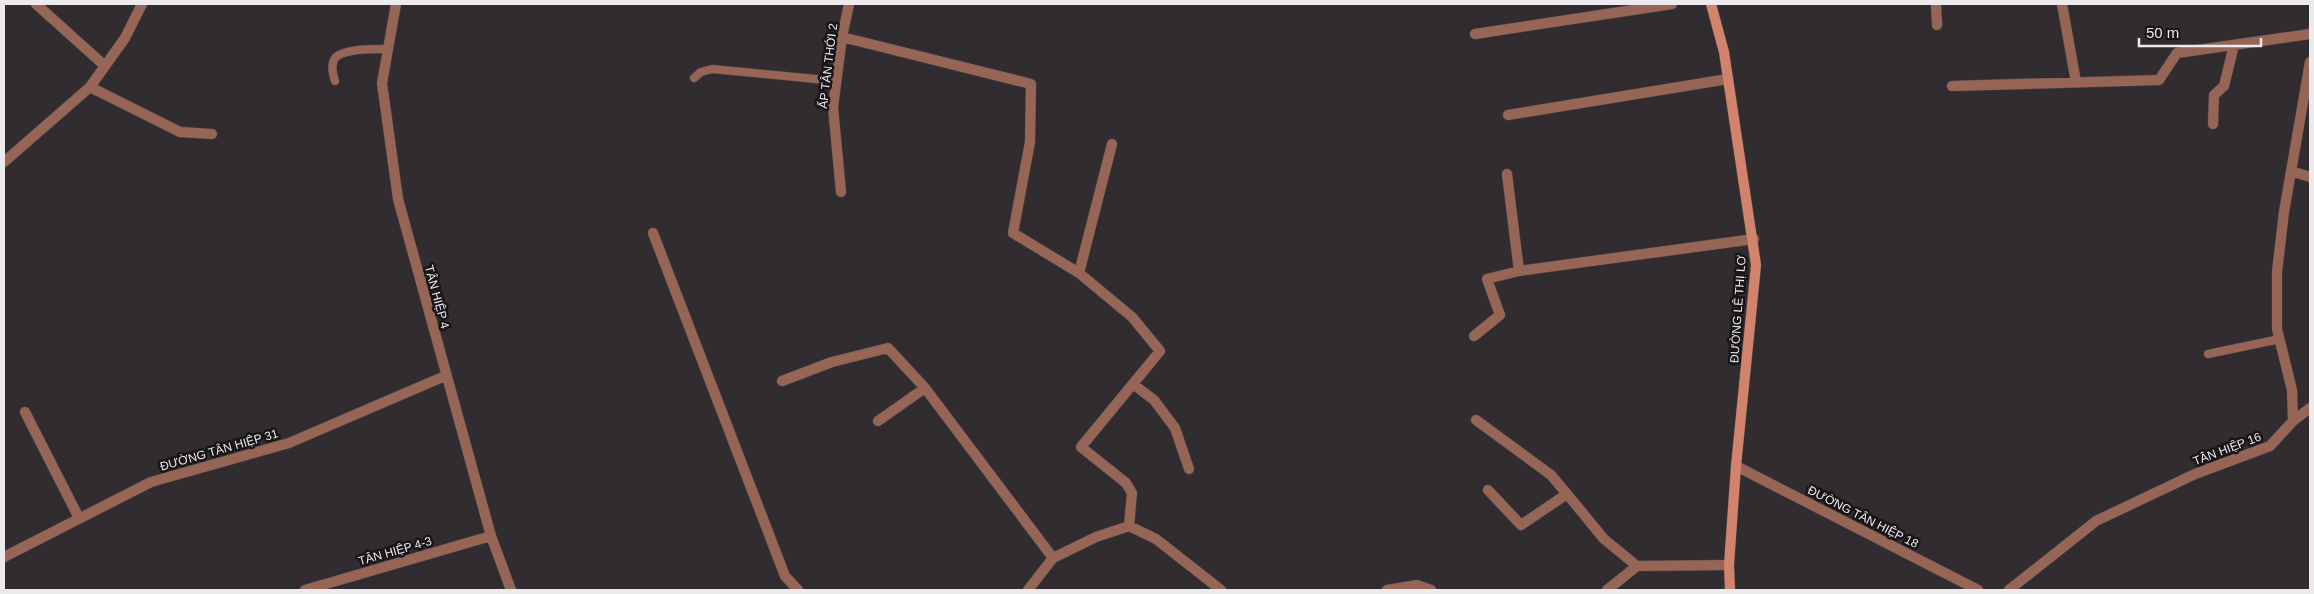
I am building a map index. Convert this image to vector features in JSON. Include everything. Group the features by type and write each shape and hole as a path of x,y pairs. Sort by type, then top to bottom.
{"street":[{"path":"36,4 105,66"},
{"path":"4,162 90,86 126,38 140,4"},
{"name":"TÂN HIỆP 4","path":"396,4 382,83 398,199 445,376 491,536 511,590"},
{"name":"ẤP TÂN THỚI 2","path":"841,192 833,107 842,37 849,4"},
{"path":"1475,34 1672,4"},
{"name":"ĐƯỜNG LÊ THỊ LƠ","path":"1711,4 1724,52 1754,239 1756,265 1736,466 1729,565 1730,590"},
{"path":"1936,4 1937,25"},
{"path":"2062,4 2076,82"},
{"path":"1952,86 2159,80 2177,53 2310,34"},
{"path":"842,37 1031,84 1030,142 1013,233 1079,272 1132,317 1160,350 1081,447 1126,483 1132,493 1129,526"},
{"path":"2213,124 2214,95 2224,86 2234,45"},
{"path":"2293,421 2292,390 2277,330 2277,272 2291,171 2305,119 2310,62"},
{"path":"1508,115 1728,79"},
{"path":"90,86 180,132 212,134"},
{"path":"1079,272 1112,144"},
{"path":"2291,171 2310,178"},
{"path":"1507,174 1519,271"},
{"path":"653,234 785,576 798,590"},
{"path":"1474,336 1500,315 1486,279 1519,271 1754,239"},
{"path":"782,381 832,362 888,348 926,388 1053,558"},
{"name":"ĐƯỜNG TÂN HIỆP 31","path":"4,557 151,482 289,443 445,376"},
{"path":"1133,384 1154,400 1175,428 1190,469"},
{"path":"878,421 926,388"},
{"name":"TÂN HIỆP 16","path":"2009,590 2096,521 2195,474 2270,446 2293,421 2310,408"},
{"path":"25,412 79,518"},
{"path":"1476,420 1551,475 1604,539 1637,566"},
{"name":"ĐƯỜNG TÂN HIỆP 18","path":"1736,466 1978,590"},
{"path":"1488,490 1521,525 1567,494"},
{"path":"1028,590 1053,558 1096,537 1129,526 1156,539 1216,589"},
{"name":"TÂN HIỆP 4-3","path":"306,590 491,536"},
{"path":"1607,590 1637,566 1729,565"},
{"path":"1387,590 1417,585 1430,590"}],"lane":[{"path":"335,82 332,64 340,55 356,50 388,49"},
{"path":"694,78 701,72 712,69 836,81"},
{"path":"2208,354 2280,339"}]}
